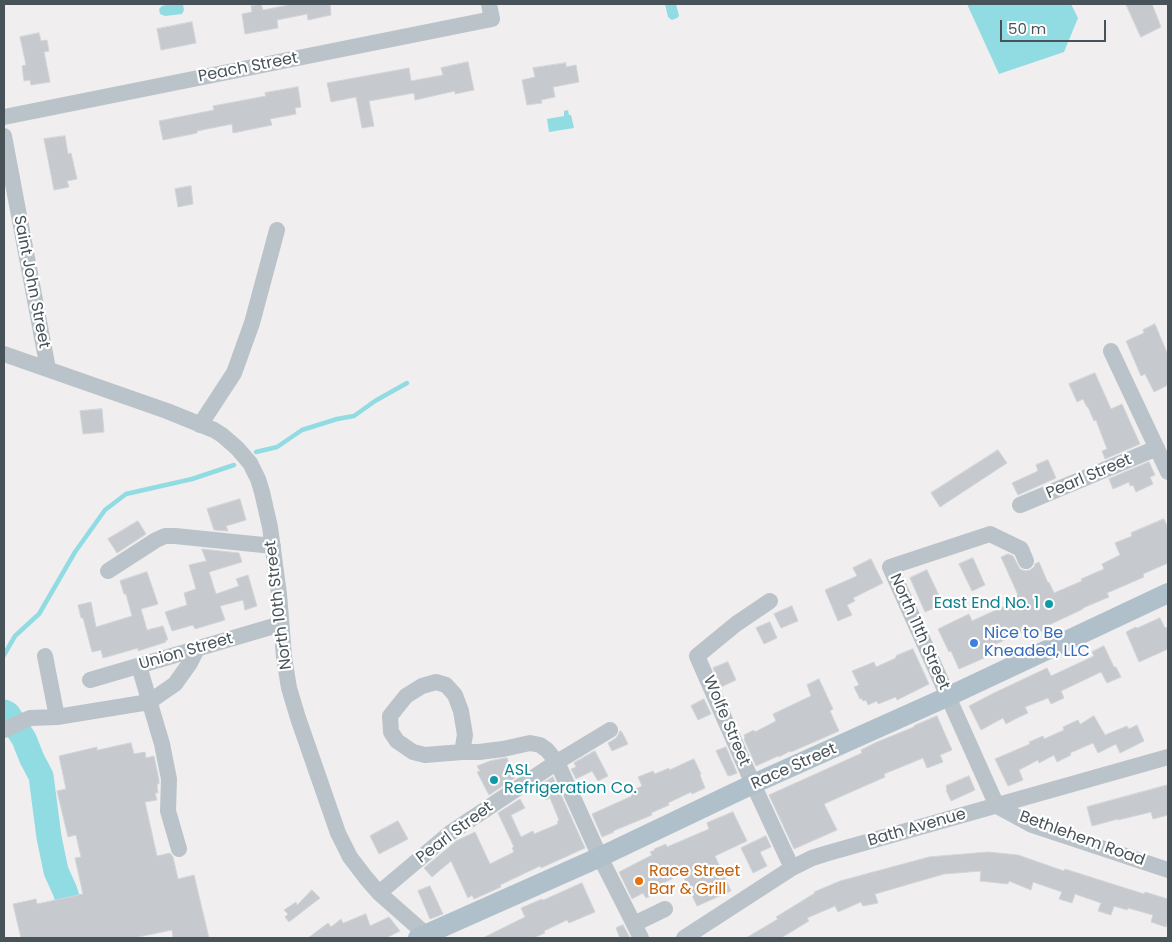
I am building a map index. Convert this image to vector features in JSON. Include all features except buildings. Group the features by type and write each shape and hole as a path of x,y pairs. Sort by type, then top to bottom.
{"main road":[{"name":"Race Street","path":"425,937 753,784 948,697 1168,593"}],"street":[{"name":"Peach Street","path":"4,117 491,11"},
{"name":"Saint John Street","path":"4,136 48,369"},
{"path":"200,425 234,373 252,323 277,230"},
{"path":"1110,351 1162,451 1168,472"},
{"name":"North 10th Street","path":"4,354 167,411 200,425 222,435 250,463 262,492 273,546 284,658 291,696 338,833 350,856 366,878 425,937"},
{"name":"Pearl Street","path":"1020,506 1162,451"},
{"name":"North 11th Street","path":"997,806 890,568 990,534 1021,549 1026,561"},
{"path":"108,571 165,536 273,546"},
{"name":"Wolfe Street","path":"770,601 736,624 698,656 753,784 792,868"},
{"name":"Union Street","path":"90,680 281,624"},
{"path":"4,730 30,718 57,717 150,702 175,684 190,663 197,649"},
{"path":"45,656 57,717"},
{"path":"139,666 162,744 169,779 168,811 178,848"},
{"path":"462,752 465,736 461,711 455,695 446,684 436,682 422,686 406,696 390,716 391,732 397,741 413,752 424,755 479,752 530,743 540,745 557,762 637,931 665,909"},
{"name":"Pearl Street","path":"379,893 450,833 557,762 610,730"},
{"name":"Bath Avenue","path":"684,938 792,868 812,858 1168,757"},
{"name":"Bethlehem Road","path":"997,806 1032,825 1168,870"}],"water":[{"path":"171,4 183,5 184,10 182,14 165,16 160,14 159,9 162,6"},
{"path":"665,4 676,4 679,16 677,18 672,20 668,17"},
{"path":"967,4 1071,4 1078,18 1064,52 999,74"},
{"path":"568,110 574,128 549,132 547,119 564,116 564,111"}],"waterway":[{"path":"256,452 277,447 302,430 337,419 354,416 375,401 407,383"},
{"path":"4,655 15,636 39,614 75,552 105,510 126,494 192,479 234,465"},
{"path":"4,705 8,714"},
{"path":"4,712 8,714 24,739 41,776 49,837 56,871 72,913"}],"place":[{"name":"East End No. 1","path":"1049,604"},
{"name":"Nice to Be Kneaded, LLC","path":"974,643"},
{"name":"ASL Refrigeration Co.","path":"494,780"},
{"name":"Race Street Bar & Grill","path":"639,881"}]}
